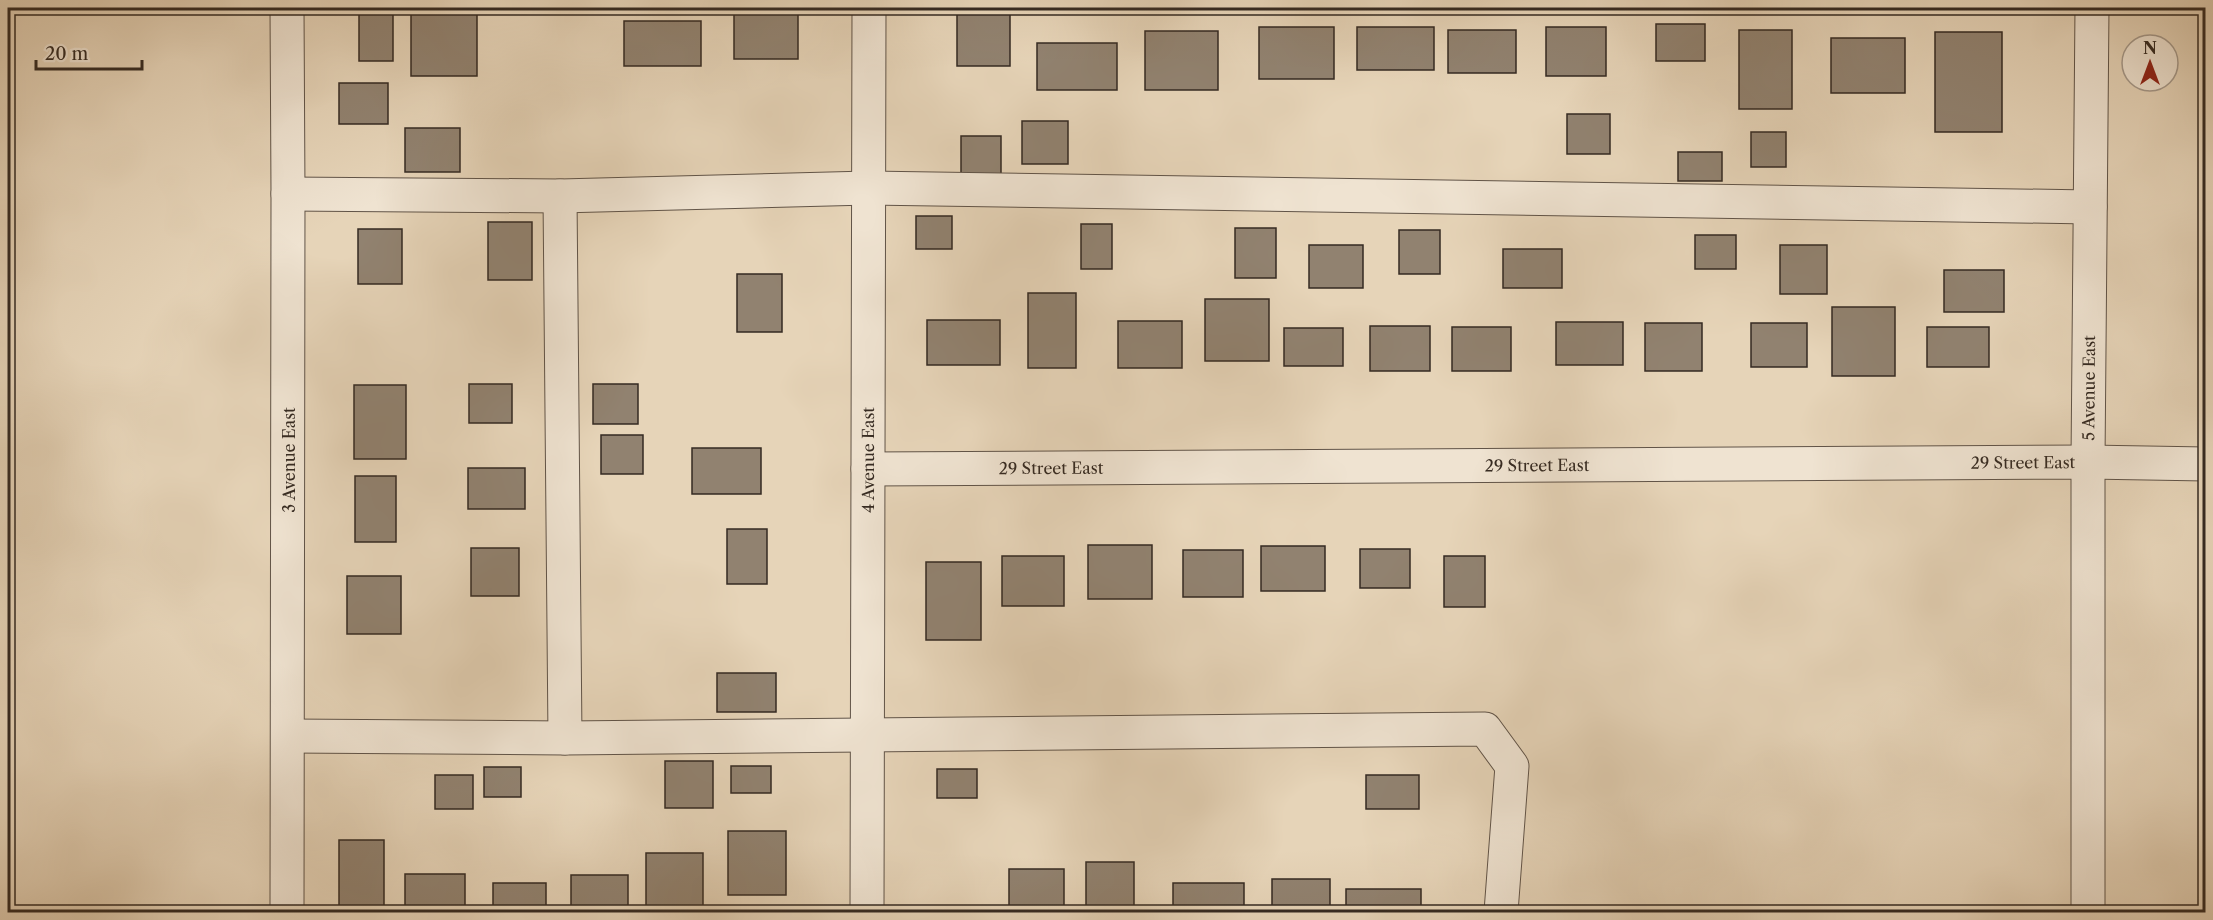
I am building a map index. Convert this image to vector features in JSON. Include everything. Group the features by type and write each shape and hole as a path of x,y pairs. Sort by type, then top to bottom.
{"street":[{"name":"3 Avenue East","path":"286,8 289,736 287,912"},
{"name":"4 Avenue East","path":"867,912 869,8"},
{"name":"5 Avenue East","path":"2088,912 2088,462 2092,8"},
{"path":"288,194 560,196 868,188 2091,207"},
{"path":"560,196 566,738"},
{"name":"29 Street East","path":"868,469 2088,462 2205,464"},
{"path":"289,736 566,738 1485,729 1512,766 1501,912"}],"building":[{"path":"957,8 1010,8 1010,66 957,66"},
{"path":"734,9 798,9 798,59 734,59"},
{"path":"411,12 477,12 477,76 411,76"},
{"path":"359,13 393,13 393,61 359,61"},
{"path":"624,21 701,21 701,66 624,66"},
{"path":"1656,24 1705,24 1705,61 1656,61"},
{"path":"1259,27 1334,27 1334,79 1259,79"},
{"path":"1357,27 1434,27 1434,70 1357,70"},
{"path":"1546,27 1606,27 1606,76 1546,76"},
{"path":"1448,30 1516,30 1516,73 1448,73"},
{"path":"1739,30 1792,30 1792,109 1739,109"},
{"path":"1145,31 1218,31 1218,90 1145,90"},
{"path":"1935,32 2002,32 2002,132 1935,132"},
{"path":"1831,38 1905,38 1905,93 1831,93"},
{"path":"1037,43 1117,43 1117,90 1037,90"},
{"path":"339,83 388,83 388,124 339,124"},
{"path":"1567,114 1610,114 1610,154 1567,154"},
{"path":"1022,121 1068,121 1068,164 1022,164"},
{"path":"405,128 460,128 460,172 405,172"},
{"path":"1751,132 1786,132 1786,167 1751,167"},
{"path":"961,136 1001,136 1001,175 961,175"},
{"path":"1678,152 1722,152 1722,181 1678,181"},
{"path":"916,216 952,216 952,249 916,249"},
{"path":"488,222 532,222 532,280 488,280"},
{"path":"1081,224 1112,224 1112,269 1081,269"},
{"path":"1235,228 1276,228 1276,278 1235,278"},
{"path":"358,229 402,229 402,284 358,284"},
{"path":"1399,230 1440,230 1440,274 1399,274"},
{"path":"1695,235 1736,235 1736,269 1695,269"},
{"path":"1309,245 1363,245 1363,288 1309,288"},
{"path":"1780,245 1827,245 1827,294 1780,294"},
{"path":"1503,249 1562,249 1562,288 1503,288"},
{"path":"1944,270 2004,270 2004,312 1944,312"},
{"path":"737,274 782,274 782,332 737,332"},
{"path":"1028,293 1076,293 1076,368 1028,368"},
{"path":"1205,299 1269,299 1269,361 1205,361"},
{"path":"1832,307 1895,307 1895,376 1832,376"},
{"path":"927,320 1000,320 1000,365 927,365"},
{"path":"1118,321 1182,321 1182,368 1118,368"},
{"path":"1556,322 1623,322 1623,365 1556,365"},
{"path":"1645,323 1702,323 1702,371 1645,371"},
{"path":"1751,323 1807,323 1807,367 1751,367"},
{"path":"1370,326 1430,326 1430,371 1370,371"},
{"path":"1452,327 1511,327 1511,371 1452,371"},
{"path":"1927,327 1989,327 1989,367 1927,367"},
{"path":"1284,328 1343,328 1343,366 1284,366"},
{"path":"469,384 512,384 512,423 469,423"},
{"path":"593,384 638,384 638,424 593,424"},
{"path":"354,385 406,385 406,459 354,459"},
{"path":"601,435 643,435 643,474 601,474"},
{"path":"692,448 761,448 761,494 692,494"},
{"path":"468,468 525,468 525,509 468,509"},
{"path":"355,476 396,476 396,542 355,542"},
{"path":"727,529 767,529 767,584 727,584"},
{"path":"1088,545 1152,545 1152,599 1088,599"},
{"path":"1261,546 1325,546 1325,591 1261,591"},
{"path":"471,548 519,548 519,596 471,596"},
{"path":"1360,549 1410,549 1410,588 1360,588"},
{"path":"1183,550 1243,550 1243,597 1183,597"},
{"path":"1002,556 1064,556 1064,606 1002,606"},
{"path":"1444,556 1485,556 1485,607 1444,607"},
{"path":"926,562 981,562 981,640 926,640"},
{"path":"347,576 401,576 401,634 347,634"},
{"path":"717,673 776,673 776,712 717,712"},
{"path":"665,761 713,761 713,808 665,808"},
{"path":"731,766 771,766 771,793 731,793"},
{"path":"484,767 521,767 521,797 484,797"},
{"path":"937,769 977,769 977,798 937,798"},
{"path":"435,775 473,775 473,809 435,809"},
{"path":"1366,775 1419,775 1419,809 1366,809"},
{"path":"728,831 786,831 786,895 728,895"},
{"path":"339,840 384,840 384,912 339,912"},
{"path":"646,853 703,853 703,912 646,912"},
{"path":"1086,862 1134,862 1134,912 1086,912"},
{"path":"1009,869 1064,869 1064,912 1009,912"},
{"path":"405,874 465,874 465,912 405,912"},
{"path":"571,875 628,875 628,912 571,912"},
{"path":"1272,879 1330,879 1330,912 1272,912"},
{"path":"493,883 546,883 546,912 493,912"},
{"path":"1173,883 1244,883 1244,912 1173,912"},
{"path":"1346,889 1421,889 1421,912 1346,912"}]}
